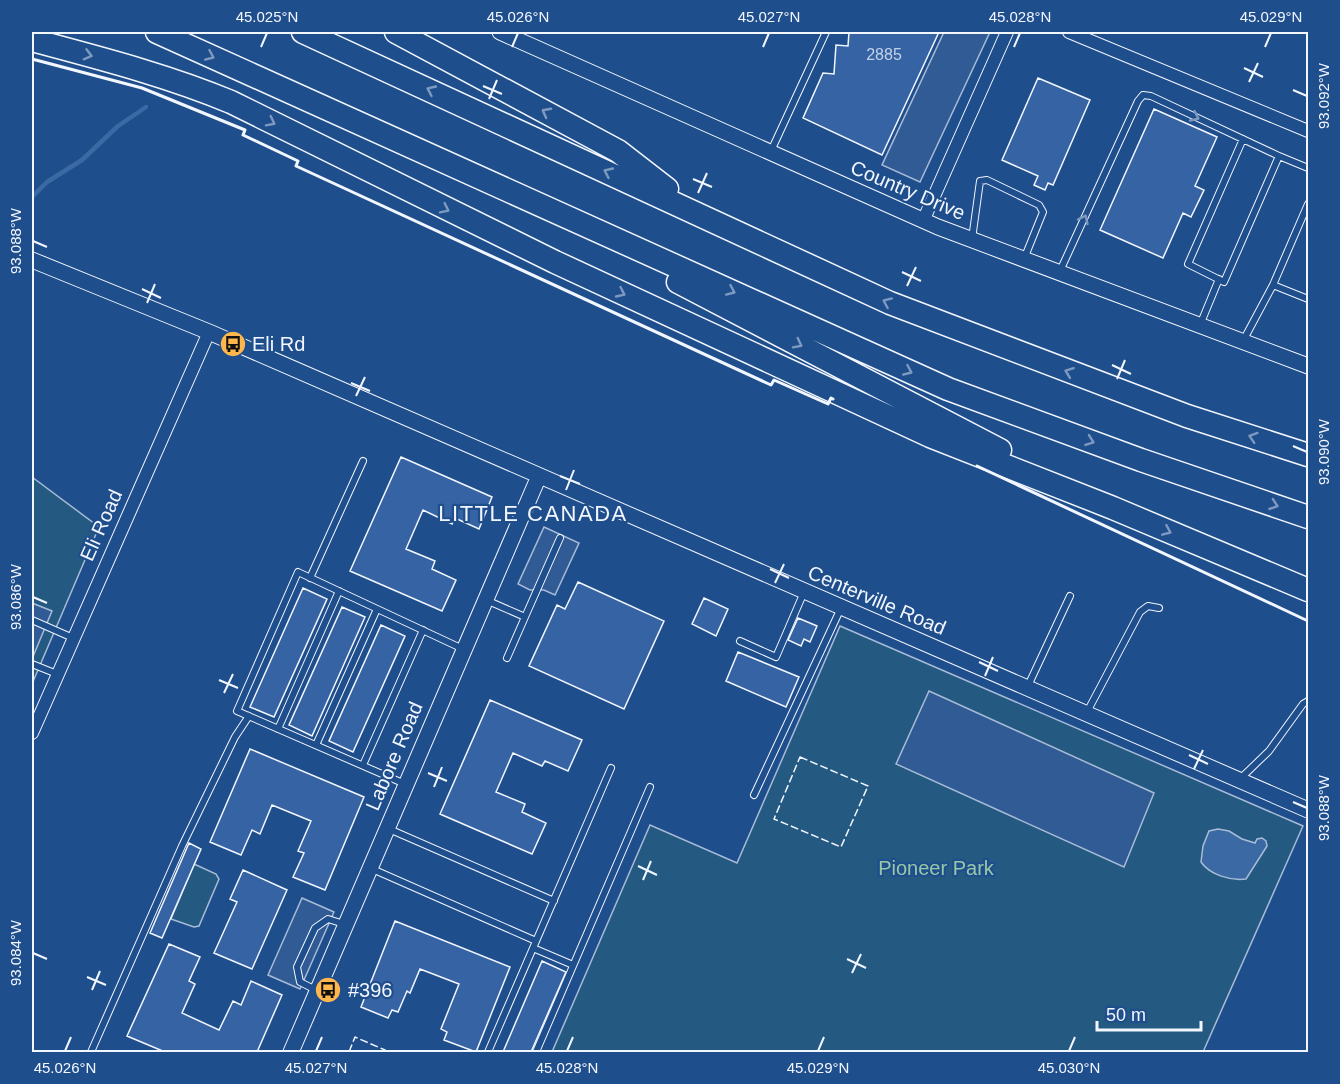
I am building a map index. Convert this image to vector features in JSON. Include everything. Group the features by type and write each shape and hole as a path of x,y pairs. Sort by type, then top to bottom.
{"highway":[{"path":"157,32 948,389 1141,460 1308,517"},
{"path":"303,32 890,303 1187,416 1308,455"},
{"path":"396,32 618,151 699,214"},
{"path":"32,40 137,68 231,102 545,257 930,436 1113,508 1308,590"},
{"path":"448,162 1113,508"}],"street":[{"name":"Country Drive","path":"500,32 923,221 1308,366"},
{"path":"923,221 1007,32"},
{"path":"1069,32 1308,131"},
{"name":"Centerville Road","path":"32,260 209,332 1086,714 1307,807"},
{"name":"Eli Road","path":"32,733 209,332"},
{"name":"Labore Road","path":"291,1053 316,990 539,476"}],"lane":[{"path":"771,153 826,32"},
{"path":"1059,272 1138,101 1143,95 1151,96 1308,168"},
{"path":"1243,139 1188,264 1224,282 1279,156"},
{"path":"972,239 980,181 987,180 1039,205 1042,212 1024,259"},
{"path":"1243,341 1273,285 1308,204"},
{"path":"1200,325 1219,279"},
{"path":"1273,285 1308,299"},
{"path":"310,578 363,461"},
{"path":"507,658 560,538"},
{"path":"405,784 237,711 298,572 463,650"},
{"path":"278,729 339,591"},
{"path":"740,641 776,657 804,592"},
{"path":"1026,688 1070,596"},
{"path":"485,600 525,617"},
{"path":"1086,714 1140,612 1149,606 1159,608"},
{"path":"754,795 841,607"},
{"path":"316,745 378,609"},
{"path":"32,620 73,638"},
{"path":"363,765 423,630"},
{"path":"32,664 57,675"},
{"path":"1239,780 1269,751 1303,704 1308,701"},
{"path":"91,1053 182,846 235,737 249,716"},
{"path":"488,1053 611,768"},
{"path":"536,1053 650,787"},
{"path":"386,828 554,901"},
{"path":"369,867 536,941"},
{"path":"316,990 300,982 297,967 315,928 328,919 344,925"},
{"path":"533,948 573,965"}],"green space":[{"path":"32,477 99,527 32,684"},
{"name":"Pioneer Park","path":"840,626 1303,826 1203,1052 552,1052 650,825 737,863"},
{"path":"194,864 216,874 219,879 199,926 194,927 171,919"}],"shaded area":[{"path":"944,32 990,32 920,182 882,165"},
{"path":"544,527 579,543 555,595 544,590 530,590 518,584"},
{"path":"32,603 52,611 32,659"},
{"path":"929,691 1154,793 1124,867 896,764"},
{"path":"1218,829 1229,831 1242,839 1255,843 1257,839 1262,838 1266,841 1267,846 1246,879 1221,876 1205,867 1201,862 1203,846 1209,831"},
{"path":"302,898 334,912 300,989 268,975"}],"building":[{"path":"849,32 939,32 882,155 803,118 823,73 834,74 836,45 848,46"},
{"path":"1038,78 1090,100 1053,185 1048,183 1045,190 1034,185 1038,176 1002,160"},
{"path":"1154,109 1217,137 1195,186 1204,190 1191,217 1183,213 1163,258 1100,230"},
{"path":"401,457 492,497 479,529 455,518 452,524 423,510 406,549 435,561 432,569 456,580 442,611 350,571"},
{"path":"578,582 664,621 624,709 529,666 557,605 565,609"},
{"path":"303,588 327,599 274,717 250,707"},
{"path":"704,598 728,609 716,636 692,624"},
{"path":"342,607 365,617 312,736 289,725"},
{"path":"798,618 817,626 810,642 804,639 801,646 788,640"},
{"path":"381,625 405,636 353,752 329,741"},
{"path":"738,652 799,677 786,707 726,681"},
{"path":"490,700 582,740 568,771 545,761 542,766 513,753 496,792 525,804 522,812 546,823 532,854 440,814"},
{"path":"250,749 364,797 325,890 293,877 304,853 298,851 311,821 272,805 260,834 252,830 241,855 210,842"},
{"path":"189,843 201,849 162,938 150,933"},
{"path":"243,870 287,890 252,969 214,953 237,902 230,899"},
{"path":"395,921 510,967 476,1052 444,1040 447,1032 441,1029 459,984 420,969 410,993 407,991 398,1012 392,1010 388,1018 361,1007"},
{"path":"169,944 200,957 189,981 195,984 182,1013 219,1030 233,1001 241,1005 251,981 282,995 257,1052 165,1052 127,1036"},
{"path":"542,961 566,972 531,1052 503,1052"}],"waterway":[{"path":"32,197 47,182 82,160 118,126 146,107"}],"fence":[{"path":"800,757 868,786 841,847 774,819 800,757"},
{"path":"349,1052 355,1037 385,1050 384,1052"}],"wall":[{"path":"32,59 142,88 245,130 243,135 298,161 296,166 771,385 774,380 828,404 831,398 833,399"},
{"path":"977,466 1308,621"}],"place":[{"name":"Eli Rd","path":"233,344"},
{"name":"#396","path":"328,990"}],"district":[{"name":"LITTLE CANADA","path":"533,513"}]}
